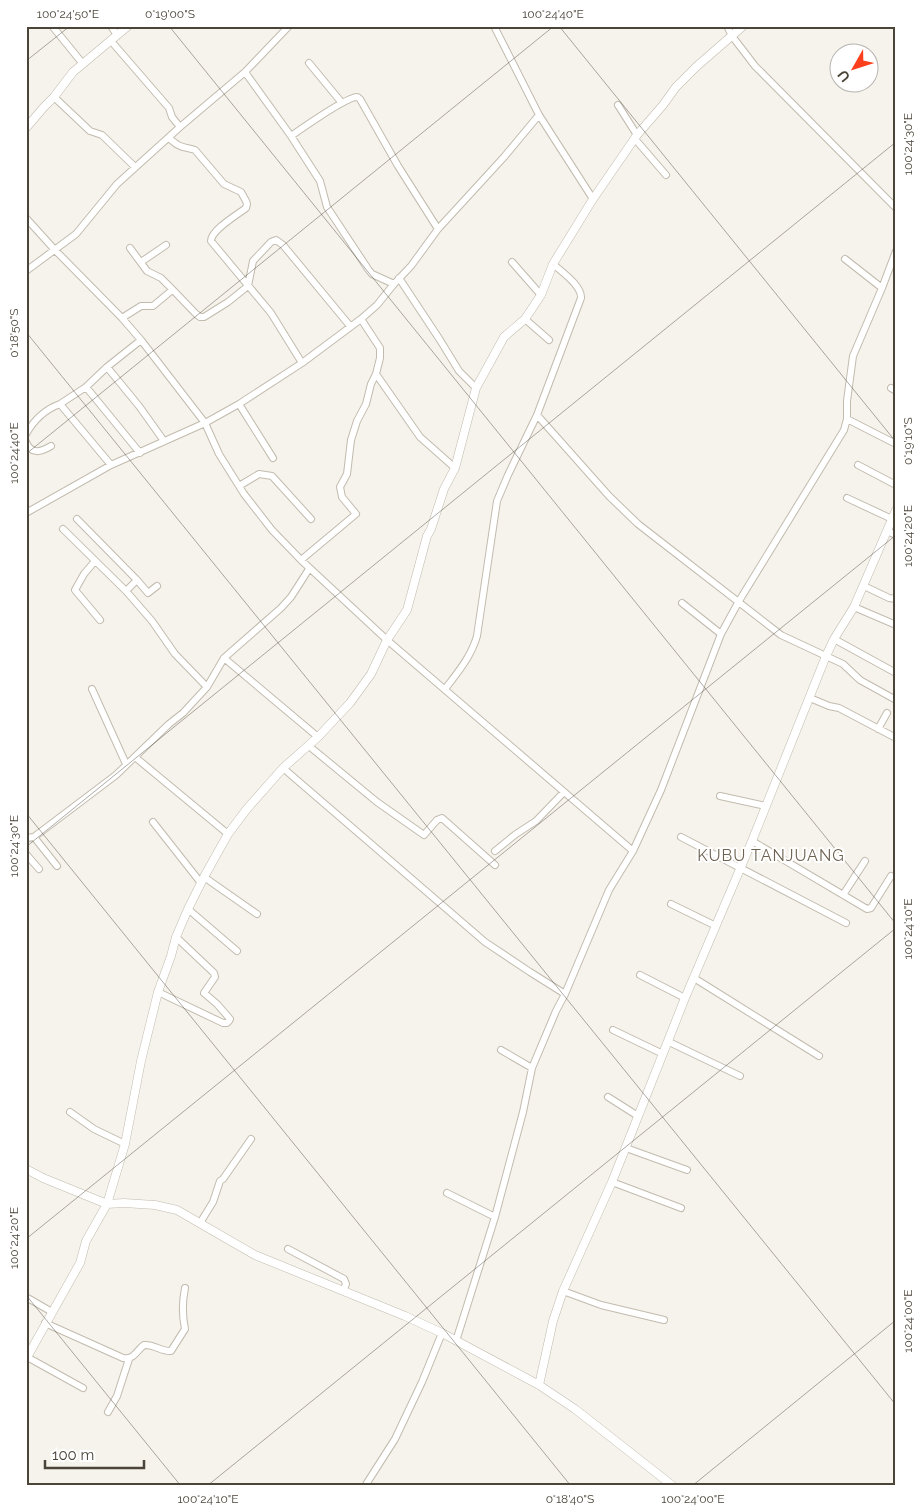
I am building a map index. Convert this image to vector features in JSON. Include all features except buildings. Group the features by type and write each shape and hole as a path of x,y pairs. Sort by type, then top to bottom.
{"street":[{"path":"111,26 117,35"},
{"path":"26,128 54,98 73,72 128,26"},
{"path":"26,270 76,234 117,184 245,72 281,29 289,26"},
{"path":"494,26 539,115 593,199"},
{"path":"727,26 732,36 759,70 896,208"},
{"path":"84,1388 27,1358 80,1263 86,1241 107,1204 125,1144 141,1061 158,992 176,937 188,909 228,834 246,810 283,768 309,746 350,703 371,674 387,640 407,610 427,536 444,489 455,468 476,388 504,337 525,319 541,295 553,264 593,199 636,137 676,87 743,26"},
{"path":"53,27 83,64"},
{"path":"111,41 169,108 172,117 180,127"},
{"path":"309,64 342,104"},
{"path":"245,72 291,136 320,181 327,207 368,269 372,274 394,284"},
{"path":"291,136 342,104 357,97 360,99 398,166 438,229"},
{"path":"54,98 90,131 102,135 135,167"},
{"path":"618,105 636,137 666,175"},
{"path":"26,513 112,465 205,423 239,404 302,363 361,319 412,266 438,229 504,157 539,115"},
{"path":"169,138 178,146 195,150 224,184 241,192 248,204 246,208 216,231 210,239 271,313 302,363"},
{"path":"26,218 141,340 205,423 219,454 239,486 272,530 309,568 387,640 633,851"},
{"path":"130,248 147,271 161,278 196,314 204,317 228,302 248,286 253,261 271,242 276,240 280,242 350,326"},
{"path":"141,262 166,245"},
{"path":"456,1340 495,1217 523,1112 532,1068 609,890 633,851 661,790 721,634 844,430 847,419 847,401 853,356 896,251"},
{"path":"845,259 882,288"},
{"path":"512,262 541,295"},
{"path":"445,689 474,647 498,501 508,475 537,415 581,298 582,292 578,287 553,264"},
{"path":"399,278 459,371 476,388"},
{"path":"122,318 141,306 153,306 171,291 174,291"},
{"path":"301,560 356,514 342,497 340,487 347,474 357,421 366,404 380,358 380,348 361,319"},
{"path":"525,319 549,340"},
{"path":"26,434 33,423 52,407 86,387 107,367 141,340"},
{"path":"107,367 140,406 164,441"},
{"path":"376,374 420,437 455,468"},
{"path":"86,387 140,452"},
{"path":"60,404 112,465"},
{"path":"239,404 273,458"},
{"path":"537,415 609,496 638,524 782,635 843,664 860,680 896,700"},
{"path":"847,419 896,444"},
{"path":"26,442 33,451 38,452 51,446"},
{"path":"858,465 896,485"},
{"path":"239,486 259,474 272,476 311,519"},
{"path":"847,498 892,519"},
{"path":"539,1385 553,1321 563,1291 612,1182 685,998 752,841 826,656 854,607 896,510"},
{"path":"77,519 137,580 148,594 157,586"},
{"path":"63,529 126,591 152,621 175,654 207,688"},
{"path":"887,531 896,536"},
{"path":"95,561 84,574 75,590 100,620"},
{"path":"57,866 30,838 116,775 183,713 207,688 224,658 291,597 309,568"},
{"path":"126,591 137,580"},
{"path":"864,586 896,599"},
{"path":"682,603 721,634"},
{"path":"854,607 896,625"},
{"path":"834,639 896,673"},
{"path":"224,658 318,737"},
{"path":"92,688 126,764"},
{"path":"810,698 839,708 896,738"},
{"path":"878,729 887,713"},
{"path":"309,746 412,828 424,835 437,820 442,818 495,865"},
{"path":"135,757 228,834"},
{"path":"283,768 485,942 565,994"},
{"path":"495,851 536,821 564,792"},
{"path":"720,796 766,806"},
{"path":"153,822 203,880 256,914"},
{"path":"681,837 846,923"},
{"path":"752,841 868,909 871,908 892,876"},
{"path":"26,854 39,869"},
{"path":"843,894 865,861"},
{"path":"670,904 716,926"},
{"path":"188,909 237,951"},
{"path":"158,992 223,1023 230,1021 220,1007 204,993 215,977 214,973 176,937"},
{"path":"640,975 685,998"},
{"path":"694,978 819,1056"},
{"path":"613,1030 663,1054"},
{"path":"669,1042 740,1076"},
{"path":"501,1050 532,1068"},
{"path":"608,1097 638,1116"},
{"path":"70,1112 94,1129 125,1144"},
{"path":"200,1223 213,1202 220,1181 223,1180 251,1139"},
{"path":"626,1148 687,1170"},
{"path":"26,1169 43,1178 107,1204 124,1203 167,1207 177,1210 255,1255 442,1333 539,1385 575,1409 673,1486"},
{"path":"612,1182 681,1208"},
{"path":"447,1193 495,1217"},
{"path":"288,1249 344,1279 346,1284 343,1291"},
{"path":"45,1323 123,1358 128,1359 134,1356 144,1345 148,1344 165,1352 171,1351 185,1329 182,1314 182,1300 185,1288"},
{"path":"563,1291 601,1306 664,1320"},
{"path":"26,1297 52,1312"},
{"path":"365,1486 394,1439 422,1382 442,1333"},
{"path":"108,1412 117,1396 128,1359"}],"district":[{"name":"KUBU TANJUANG","path":"771,855"}]}
